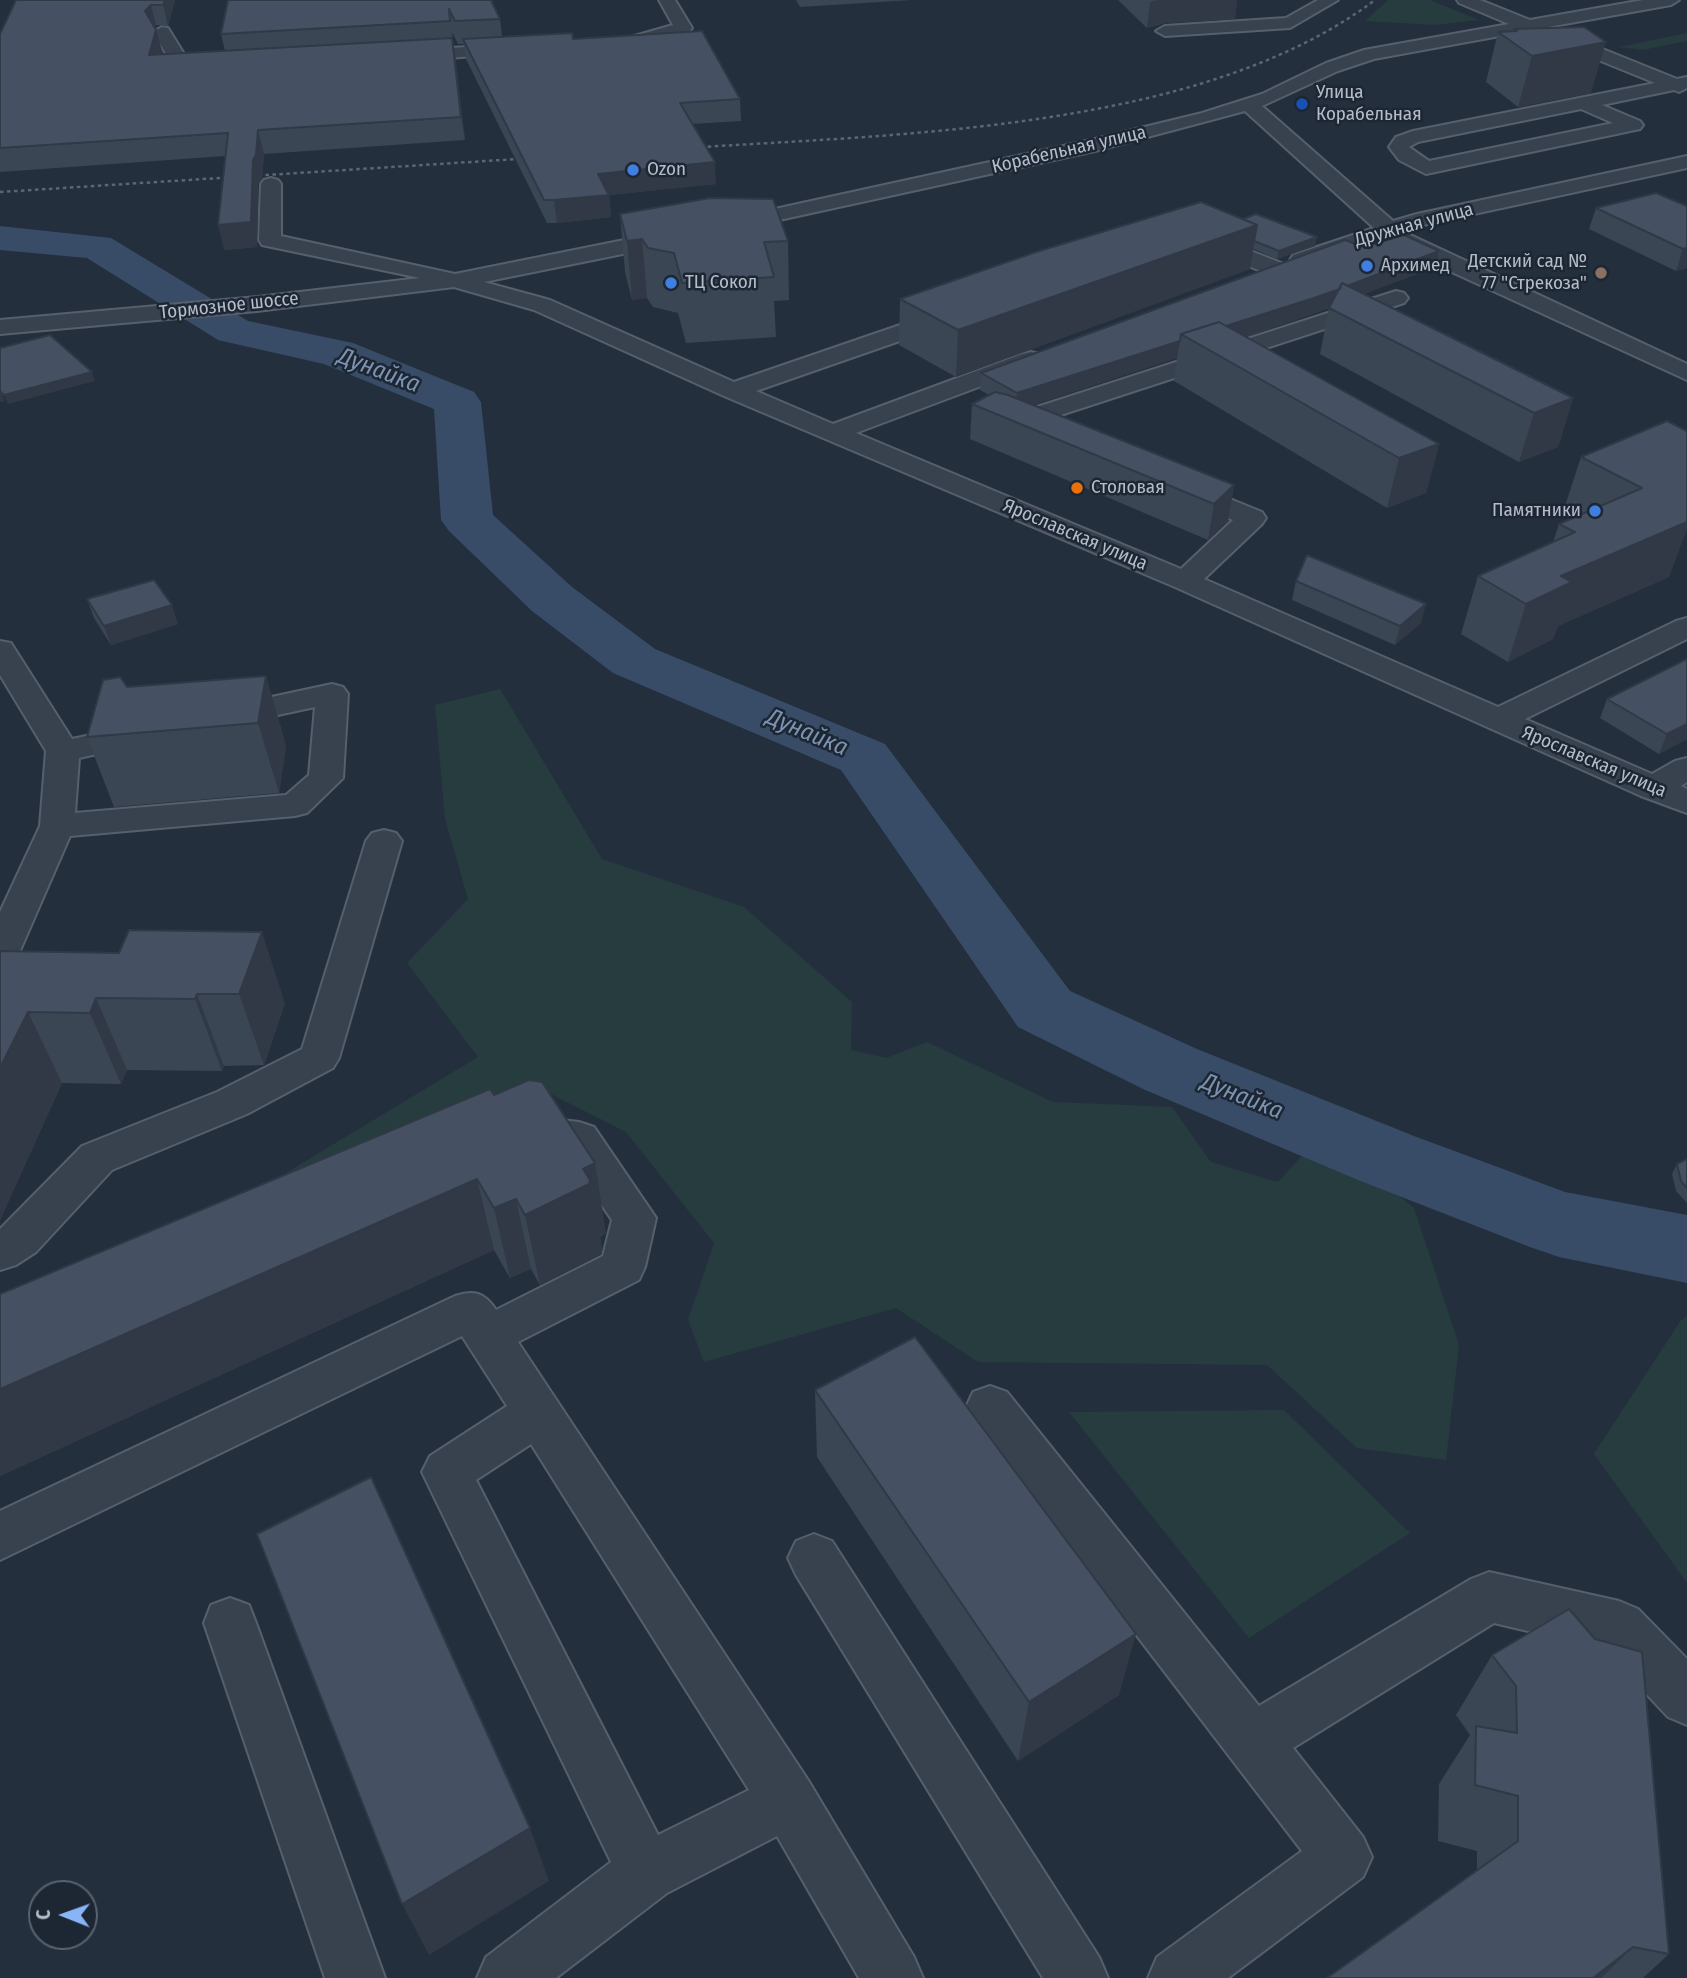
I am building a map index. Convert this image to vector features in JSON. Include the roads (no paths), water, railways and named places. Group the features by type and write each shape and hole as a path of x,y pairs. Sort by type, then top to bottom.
{"street":[{"path":"592,44 632,42 683,27 667,0"},
{"path":"1166,31 1290,23 1330,0"},
{"path":"1465,0 1683,85"},
{"name":"Корабельная улица","path":"458,280 702,231 1096,145 1249,105 1351,59 1671,0"},
{"path":"162,32 183,68 238,65"},
{"path":"387,56 537,48"},
{"path":"1583,103 1633,125 1426,168 1406,156 1399,147 1403,141 1413,137 1583,103 1683,85"},
{"path":"1249,105 1401,240 1687,373"},
{"name":"Дружная улица","path":"1250,279 1417,220 1687,162"},
{"name":"Ярославская улица","path":"271,184 270,240 458,280 542,305 733,391 1185,581 1687,802"},
{"path":"1184,239 1196,236 1276,269"},
{"name":"Тормозное шоссе","path":"0,327 257,304 458,280"},
{"path":"992,415 1396,298"},
{"path":"733,391 969,309"},
{"path":"833,433 1054,351"},
{"path":"936,394 1052,437"},
{"path":"1165,483 1252,518 1185,581"},
{"path":"1497,720 1687,627"},
{"path":"0,650 63,751 57,826 1,951"},
{"path":"57,826 295,805 326,778 332,694 63,751"},
{"path":"1653,788 1687,768"},
{"path":"0,1252 20,1239 97,1158 232,1102 319,1058 384,841"},
{"path":"487,1336 623,1267 634,1218 579,1138 526,1131 488,1148"},
{"path":"0,1536 471,1310 788,1800 893,1978"},
{"path":"990,1407 1343,1857 1178,1978"},
{"path":"537,1413 447,1472 646,1872"},
{"path":"814,1558 1078,1978"},
{"path":"1252,1741 1489,1597 1619,1627 1687,1698"},
{"path":"230,1623 355,1978"},
{"path":"507,1978 646,1872 788,1800"}],"waterway":[{"name":"Дунайка","path":"0,238 97,247 234,331 337,353 457,402 467,520 552,599 634,661 863,757 1044,1009 1170,1069 1386,1158 1559,1224 1687,1249"}],"railway":[{"path":"687,148 952,130 1045,118 1136,101 1223,76 1304,43 1375,0"},
{"path":"0,192 533,158"}],"place":[{"name":"Улица Корабельная","path":"1302,104"},
{"name":"Ozon","path":"633,170"},
{"name":"Архимед","path":"1367,266"},
{"name":"Детский сад № 77 \"Стрекоза\"","path":"1601,273"},
{"name":"ТЦ Сокол","path":"671,283"},
{"name":"Столовая","path":"1077,488"},
{"name":"Памятники","path":"1595,511"}]}
